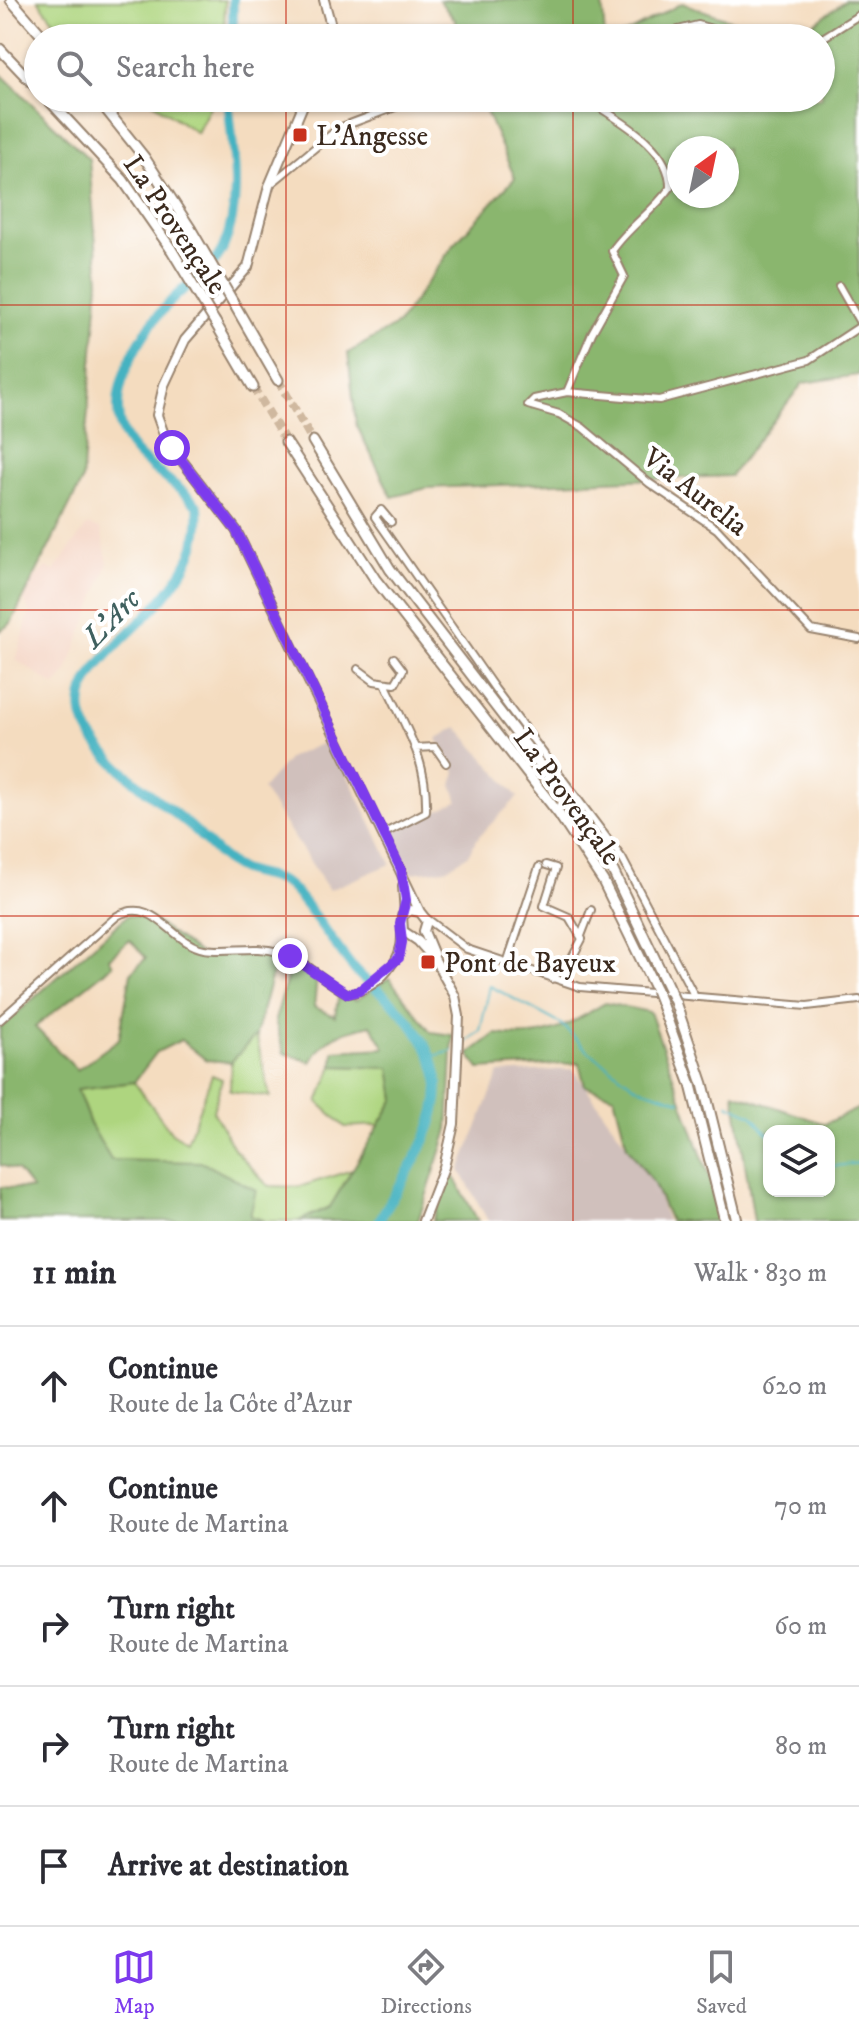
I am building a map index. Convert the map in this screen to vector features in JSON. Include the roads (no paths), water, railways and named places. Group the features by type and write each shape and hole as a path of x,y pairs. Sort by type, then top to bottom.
{"highway":[{"path":"11,0 32,24"},
{"path":"0,49 24,74"},
{"name":"La Provençale","path":"60,112 123,180 171,249 253,387"},
{"name":"La Provençale","path":"109,112 137,146 190,228 278,380"},
{"name":"La Provençale","path":"313,441 390,569 569,802 613,871 675,1002 703,1084 737,1221"},
{"name":"La Provençale","path":"286,442 375,579 559,814 603,881 658,995 691,1085 725,1221"}],"main road":[{"path":"324,0 330,24"},
{"path":"300,112 269,186 248,267 180,348 159,399 159,424 172,448 236,530 385,833 424,922 435,960 455,996 458,1035 454,1124 444,1167 423,1221"},
{"path":"401,869 406,936 435,960"},
{"path":"405,913 424,922"},
{"path":"406,936 424,922"}],"street":[{"path":"835,30 859,15"},
{"path":"269,186 339,128 382,112"},
{"path":"605,112 637,134 664,162 671,178 670,188 659,204 625,232 612,251 624,276 592,333 567,392 659,400 809,360 859,324 839,286"},
{"name":"Via Aurelia","path":"567,392 534,399 528,405 559,414 582,427 649,483 717,529 764,577 801,622 822,634 859,639"},
{"path":"391,522 381,510 375,517 495,689 622,858 695,997"},
{"path":"358,669 374,681 395,684 403,673 394,658"},
{"path":"385,683 425,768 426,812 385,833"},
{"path":"415,748 435,747 446,763"},
{"path":"507,963 542,866 556,868 544,906 569,917 571,926 581,936"},
{"path":"0,1020 117,916 132,910 154,916 188,942 204,949 249,947 290,956 343,991 359,991 392,967 399,958 406,936"},
{"path":"552,979 571,960 591,910"},
{"path":"424,922 467,949 552,979 595,990 807,1006 859,1000"}],"waterway":[{"name":"L'Arc","path":"233,0 233,24"},
{"name":"L'Arc","path":"229,112 235,193 223,248 207,270 172,300 148,329 127,366 118,405 120,424 134,451 198,507 195,542 182,572 162,599 96,668 84,690 82,714 87,729 111,760 190,826 219,855 240,869 275,879 293,890 354,969 403,1014 420,1036 433,1060 438,1084 437,1103 426,1138 379,1221"},
{"path":"462,1045 480,1031 490,986 561,1024 588,1051 635,1086 680,1101"},
{"path":"430,1057 453,1051"},
{"path":"728,1104 752,1115 763,1128"},
{"path":"835,1166 859,1163"}],"tunnel":[{"path":"278,380 313,441"},
{"path":"253,387 286,442"}],"place":[{"name":"L'Angesse","path":"300,135"},
{"name":"Pont de Bayeux","path":"428,962"}]}
